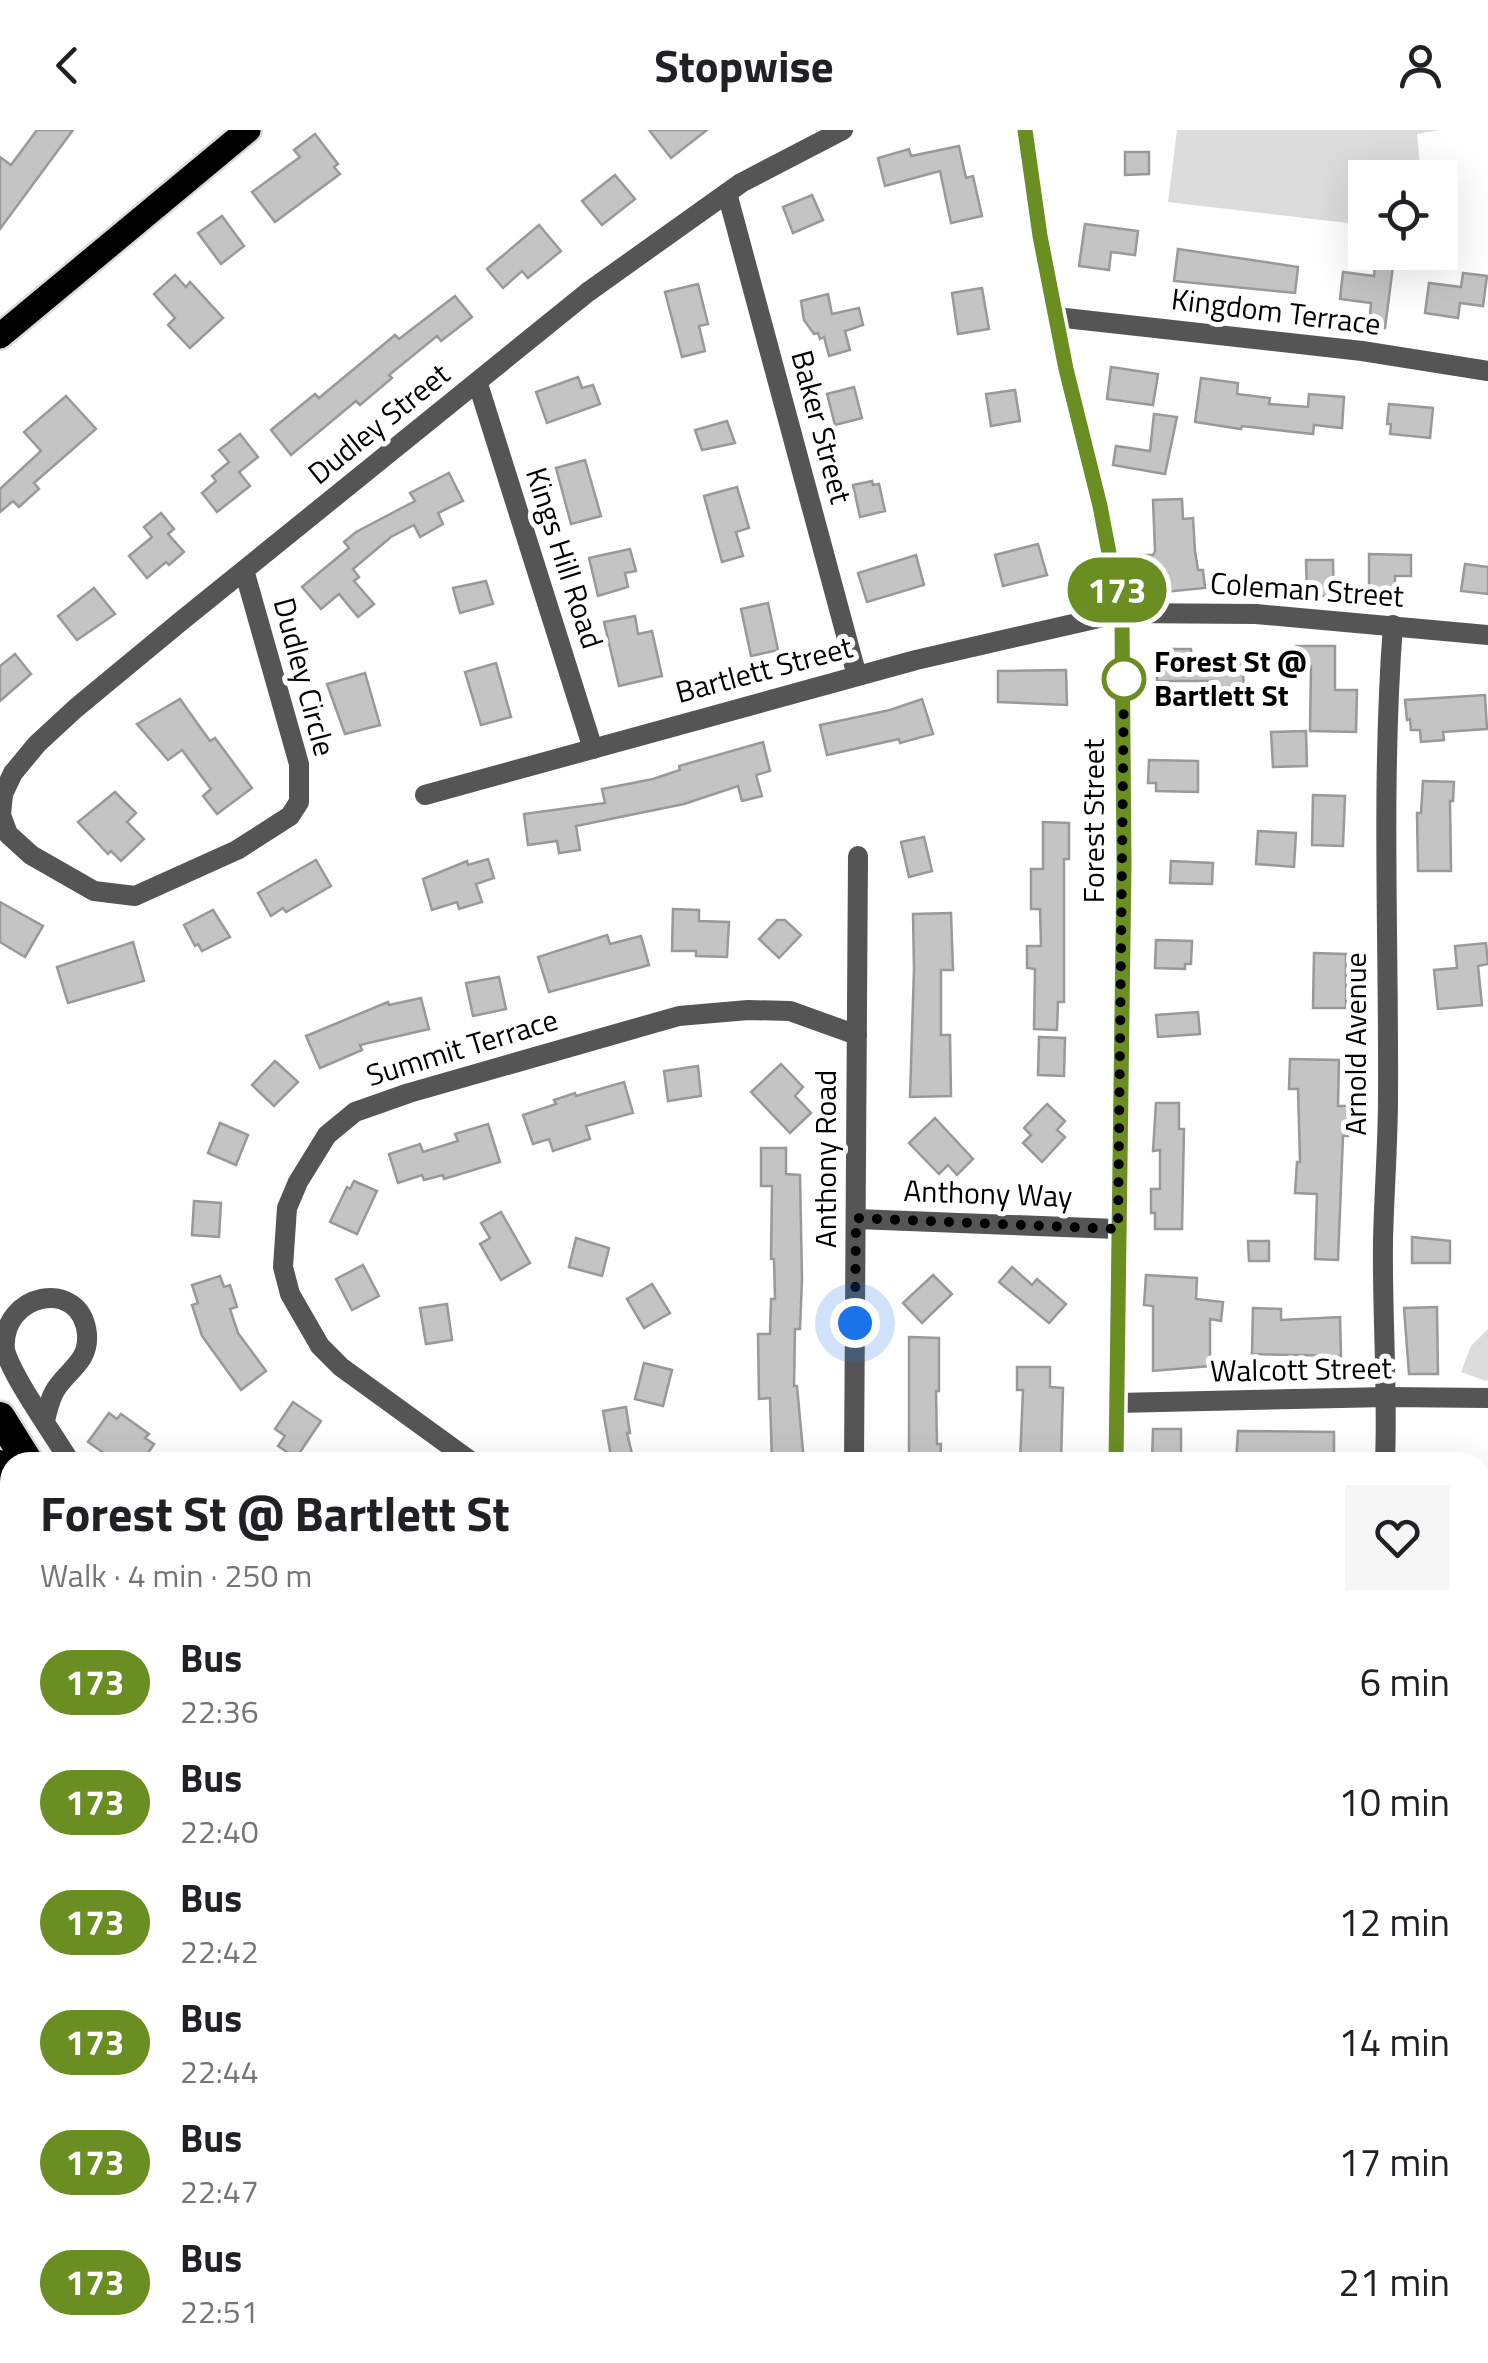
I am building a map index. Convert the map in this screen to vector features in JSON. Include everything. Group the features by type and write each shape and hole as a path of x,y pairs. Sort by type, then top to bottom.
{"highway":[{"path":"0,1417 22,1452"}],"main road":[{"path":"0,336 248,130"}],"street":[{"name":"Dudley Street","path":"1,815 2,794 13,772 37,744 244,570 588,292 727,193 843,130"},
{"name":"Forest Street","path":"1025,130 1040,236 1076,414 1100,506 1124,649 1116,1452"},
{"name":"Baker Street","path":"727,193 856,676"},
{"name":"Kingdom Terrace","path":"1056,317 1362,352 1488,371"},
{"name":"Kings Hill Road","path":"478,384 593,749"},
{"name":"Dudley Circle","path":"1,815 8,834 30,855 94,891 117,896 135,896 177,880 237,850 290,816 298,802 298,764 244,570"},
{"name":"Bartlett Street","path":"425,794 856,676 1121,613"},
{"name":"Coleman Street","path":"1121,613 1256,614 1488,635"},
{"name":"Arnold Avenue","path":"1385,1452 1383,1243 1388,1099 1388,686 1393,625"},
{"name":"Anthony Road","path":"854,1452 858,856"},
{"name":"Summit Terrace","path":"458,1452 341,1367 320,1346 290,1294 283,1267 287,1208 327,1135 354,1112 409,1092 679,1016 790,1010 856,1035"},
{"name":"Anthony Way","path":"856,1218 1118,1229"},
{"path":"46,1422 53,1395 79,1365 87,1338 85,1324 68,1302 41,1297 16,1308 8,1320 4,1346 46,1422 64,1452"},
{"name":"Walcott Street","path":"1116,1402 1488,1398"}],"shaded area":[{"path":"1177,130 1439,130 1417,134 1419,160 1348,160 1348,223 1168,202"},
{"path":"1488,1329 1486,1381 1461,1372 1471,1346"}],"building":[{"path":"37,130 73,130 0,229 0,157 11,165"},
{"path":"649,130 707,130 671,158"},
{"path":"315,134 338,164 334,167 340,174 275,222 252,192 300,157 294,150"},
{"path":"959,146 966,178 973,176 982,216 951,223 940,171 885,186 878,158 909,149 911,156"},
{"path":"1125,152 1149,152 1149,174 1125,175"},
{"path":"615,175 635,199 602,225 582,201"},
{"path":"812,195 823,220 793,233 783,207"},
{"path":"222,216 244,246 221,264 198,233"},
{"path":"1085,224 1138,231 1135,255 1111,252 1109,270 1079,266"},
{"path":"539,225 561,251 528,278 522,271 503,288 487,269"},
{"path":"1178,249 1298,267 1295,293 1174,281"},
{"path":"1374,270 1392,270 1385,328 1369,326 1371,303 1340,299 1343,272 1374,276"},
{"path":"1463,273 1487,276 1483,306 1460,303 1458,318 1425,313 1429,283 1461,287"},
{"path":"175,275 186,287 190,282 223,318 190,348 168,325 175,318 154,294"},
{"path":"698,284 708,324 699,326 705,351 682,357 665,292"},
{"path":"982,288 989,329 958,334 952,293"},
{"path":"828,294 832,314 859,308 863,325 845,331 850,350 829,356 824,337 820,339 818,333 814,334 804,320 801,301"},
{"path":"455,296 472,317 441,341 437,336 360,405 356,401 291,455 271,430 315,394 319,398 395,335 399,339"},
{"path":"1111,367 1158,374 1153,405 1107,399"},
{"path":"578,377 582,388 593,385 600,404 547,423 536,392"},
{"path":"1201,378 1238,383 1237,394 1270,398 1269,404 1308,407 1309,394 1344,397 1342,428 1314,425 1313,434 1195,422"},
{"path":"854,387 862,418 835,425 827,394"},
{"path":"1015,390 1020,421 991,426 986,394"},
{"path":"66,396 96,429 34,483 39,489 19,507 13,501 0,512 0,489 41,451 24,432"},
{"path":"1389,404 1433,408 1430,438 1390,434"},
{"path":"1154,414 1177,417 1165,474 1113,465 1116,446 1150,451"},
{"path":"727,421 735,443 702,450 695,430"},
{"path":"240,434 258,457 239,472 250,486 217,512 202,493 216,481 212,476 229,462 219,450"},
{"path":"585,460 601,516 571,524 556,468"},
{"path":"449,473 463,501 438,513 443,524 420,537 414,525 391,537 353,569 359,577 354,581 374,604 358,617 339,594 321,609 302,587 349,548 344,542 415,501 410,493"},
{"path":"872,481 873,485 879,484 885,511 860,517 853,485"},
{"path":"737,487 749,528 736,532 743,556 722,562 704,496"},
{"path":"1182,499 1183,519 1193,518 1198,570 1203,570 1205,588 1145,594 1142,555 1153,555 1155,551 1153,500"},
{"path":"161,513 174,529 168,534 184,552 147,578 129,556 152,537 144,527"},
{"path":"1038,544 1047,575 1003,586 995,555"},
{"path":"630,549 636,571 625,573 628,587 598,596 589,558"},
{"path":"1369,554 1411,555 1411,576 1395,576 1395,597 1369,596"},
{"path":"916,555 924,585 867,602 858,573"},
{"path":"1306,560 1333,560 1334,596 1307,596"},
{"path":"1465,564 1488,567 1488,594 1461,591"},
{"path":"486,581 493,604 460,613 453,588"},
{"path":"94,588 115,614 77,640 58,616"},
{"path":"768,603 778,650 751,656 741,609"},
{"path":"635,616 638,634 652,631 662,676 619,686 604,622"},
{"path":"1296,646 1335,646 1335,690 1357,690 1356,732 1310,731 1311,666 1296,666"},
{"path":"1157,649 1191,649 1192,662 1243,662 1244,699 1212,700 1212,681 1157,681"},
{"path":"15,654 31,674 0,701 0,666"},
{"path":"496,663 511,717 481,725 465,672"},
{"path":"1066,670 1067,705 998,702 998,671"},
{"path":"365,673 380,725 345,734 327,684"},
{"path":"1485,695 1487,729 1443,732 1444,740 1421,742 1420,730 1411,730 1410,719 1407,720 1405,700"},
{"path":"180,699 210,741 215,738 252,788 217,814 203,796 211,789 182,750 168,760 137,724"},
{"path":"922,699 933,734 827,755 820,725"},
{"path":"1306,731 1307,766 1273,767 1271,732"},
{"path":"763,742 770,771 756,775 762,796 742,801 738,786 684,804 576,826 580,850 559,853 557,841 528,845 524,814 605,803 602,789 653,779 680,770 679,766"},
{"path":"1149,760 1198,761 1198,792 1156,791 1156,783 1148,783"},
{"path":"1423,781 1454,782 1450,801 1451,871 1418,871 1417,813 1421,813"},
{"path":"115,792 136,813 127,822 144,839 121,861 111,851 108,854 78,822"},
{"path":"1313,795 1345,796 1343,846 1312,845"},
{"path":"1043,822 1069,823 1069,859 1064,859 1064,1002 1058,1002 1057,1030 1034,1029 1035,969 1027,968 1027,946 1041,946 1040,909 1031,909 1031,869 1043,869"},
{"path":"1258,831 1296,833 1294,867 1256,864"},
{"path":"924,837 932,871 909,877 901,842"},
{"path":"488,859 494,878 476,884 482,902 459,909 457,902 432,910 423,879 467,861 468,865"},
{"path":"316,860 331,886 286,912 283,908 271,916 258,893"},
{"path":"1171,861 1213,863 1212,884 1170,883"},
{"path":"0,902 43,926 25,957 0,942"},
{"path":"673,909 699,910 699,921 729,922 727,957 672,951"},
{"path":"213,910 230,937 202,951 184,925"},
{"path":"951,913 953,970 941,970 941,1035 950,1035 951,1096 910,1097 913,914"},
{"path":"777,920 785,920 801,935 779,958 759,939"},
{"path":"607,935 610,944 641,936 649,965 549,992 538,957"},
{"path":"1156,940 1192,941 1191,964 1185,964 1185,969 1155,968"},
{"path":"133,942 144,981 68,1003 57,967"},
{"path":"1486,943 1488,964 1478,966 1482,1005 1438,1009 1434,970 1457,968 1455,946"},
{"path":"1314,953 1346,954 1346,1008 1313,1008"},
{"path":"499,977 506,1009 473,1016 466,983"},
{"path":"421,998 429,1029 360,1045 362,1050 320,1068 306,1036 388,1002 389,1005"},
{"path":"1198,1012 1200,1034 1158,1037 1156,1015"},
{"path":"1039,1037 1065,1038 1064,1076 1038,1075"},
{"path":"1290,1059 1339,1060 1338,1106 1347,1106 1348,1136 1343,1136 1338,1260 1315,1259 1317,1194 1295,1193 1300,1162 1298,1089 1289,1089"},
{"path":"275,1061 298,1082 274,1106 252,1085"},
{"path":"781,1064 803,1087 795,1096 811,1113 790,1133 751,1092"},
{"path":"698,1066 701,1096 668,1101 664,1071"},
{"path":"624,1082 633,1113 586,1126 590,1139 553,1151 549,1139 533,1144 523,1115 575,1093 576,1096"},
{"path":"1156,1103 1179,1103 1179,1129 1184,1129 1182,1229 1155,1229 1155,1213 1151,1213 1151,1189 1160,1189 1160,1150 1153,1151"},
{"path":"1047,1104 1065,1121 1057,1130 1065,1137 1042,1162 1023,1143 1031,1135 1024,1128"},
{"path":"935,1118 973,1159 957,1175 948,1165 939,1174 909,1143"},
{"path":"220,1123 248,1135 236,1165 208,1153"},
{"path":"488,1124 500,1162 444,1179 443,1175 424,1180 422,1175 398,1183 389,1154 420,1144 423,1152 458,1141 455,1134"},
{"path":"761,1148 786,1148 786,1174 800,1175 802,1279 800,1329 795,1329 794,1386 803,1452 772,1452 770,1398 759,1399 758,1334 770,1334 771,1299 775,1299 772,1186 761,1186"},
{"path":"354,1181 377,1191 357,1234 330,1222 347,1187 350,1189"},
{"path":"194,1201 221,1203 219,1237 192,1235"},
{"path":"501,1212 530,1263 501,1280 480,1244 490,1238 481,1223"},
{"path":"1412,1237 1450,1241 1450,1263 1412,1263"},
{"path":"576,1238 609,1248 602,1276 569,1267"},
{"path":"1248,1241 1269,1241 1269,1261 1249,1261"},
{"path":"363,1265 379,1296 352,1310 336,1279"},
{"path":"1012,1267 1032,1285 1037,1279 1066,1304 1049,1323 999,1282"},
{"path":"933,1275 952,1294 922,1323 903,1303"},
{"path":"1146,1275 1197,1278 1196,1299 1223,1302 1221,1321 1210,1319 1210,1366 1153,1371 1153,1306 1144,1305"},
{"path":"220,1276 224,1287 230,1285 237,1307 230,1309 238,1333 266,1371 241,1390 202,1336 192,1305 198,1303 192,1285"},
{"path":"652,1284 670,1313 644,1328 627,1299"},
{"path":"447,1304 452,1340 426,1344 420,1308"},
{"path":"1437,1307 1438,1374 1409,1374 1404,1308"},
{"path":"1253,1308 1281,1309 1281,1320 1340,1317 1341,1356 1252,1354"},
{"path":"909,1337 939,1338 936,1391 941,1452 909,1452"},
{"path":"644,1363 672,1370 663,1406 635,1399"},
{"path":"1017,1367 1050,1367 1050,1387 1063,1388 1061,1452 1020,1452 1023,1390 1017,1390"},
{"path":"293,1402 321,1421 300,1452 287,1452 278,1446 285,1436 275,1429"},
{"path":"626,1407 632,1452 610,1452 603,1411"},
{"path":"109,1413 117,1419 121,1414 149,1434 145,1438 154,1444 149,1452 102,1452 88,1442"},
{"path":"1153,1429 1181,1429 1181,1452 1152,1452"},
{"path":"1238,1431 1334,1432 1334,1452 1237,1452"}],"bus line":[{"name":"173","path":"1025,130 1040,236 1066,369 1100,506 1124,649 1116,1452"}],"place":[{"name":"Forest St @ Bartlett St","path":"1124,679"}],"route":[{"path":"855,1323 856,1218 1118,1229 1124,679"}]}
